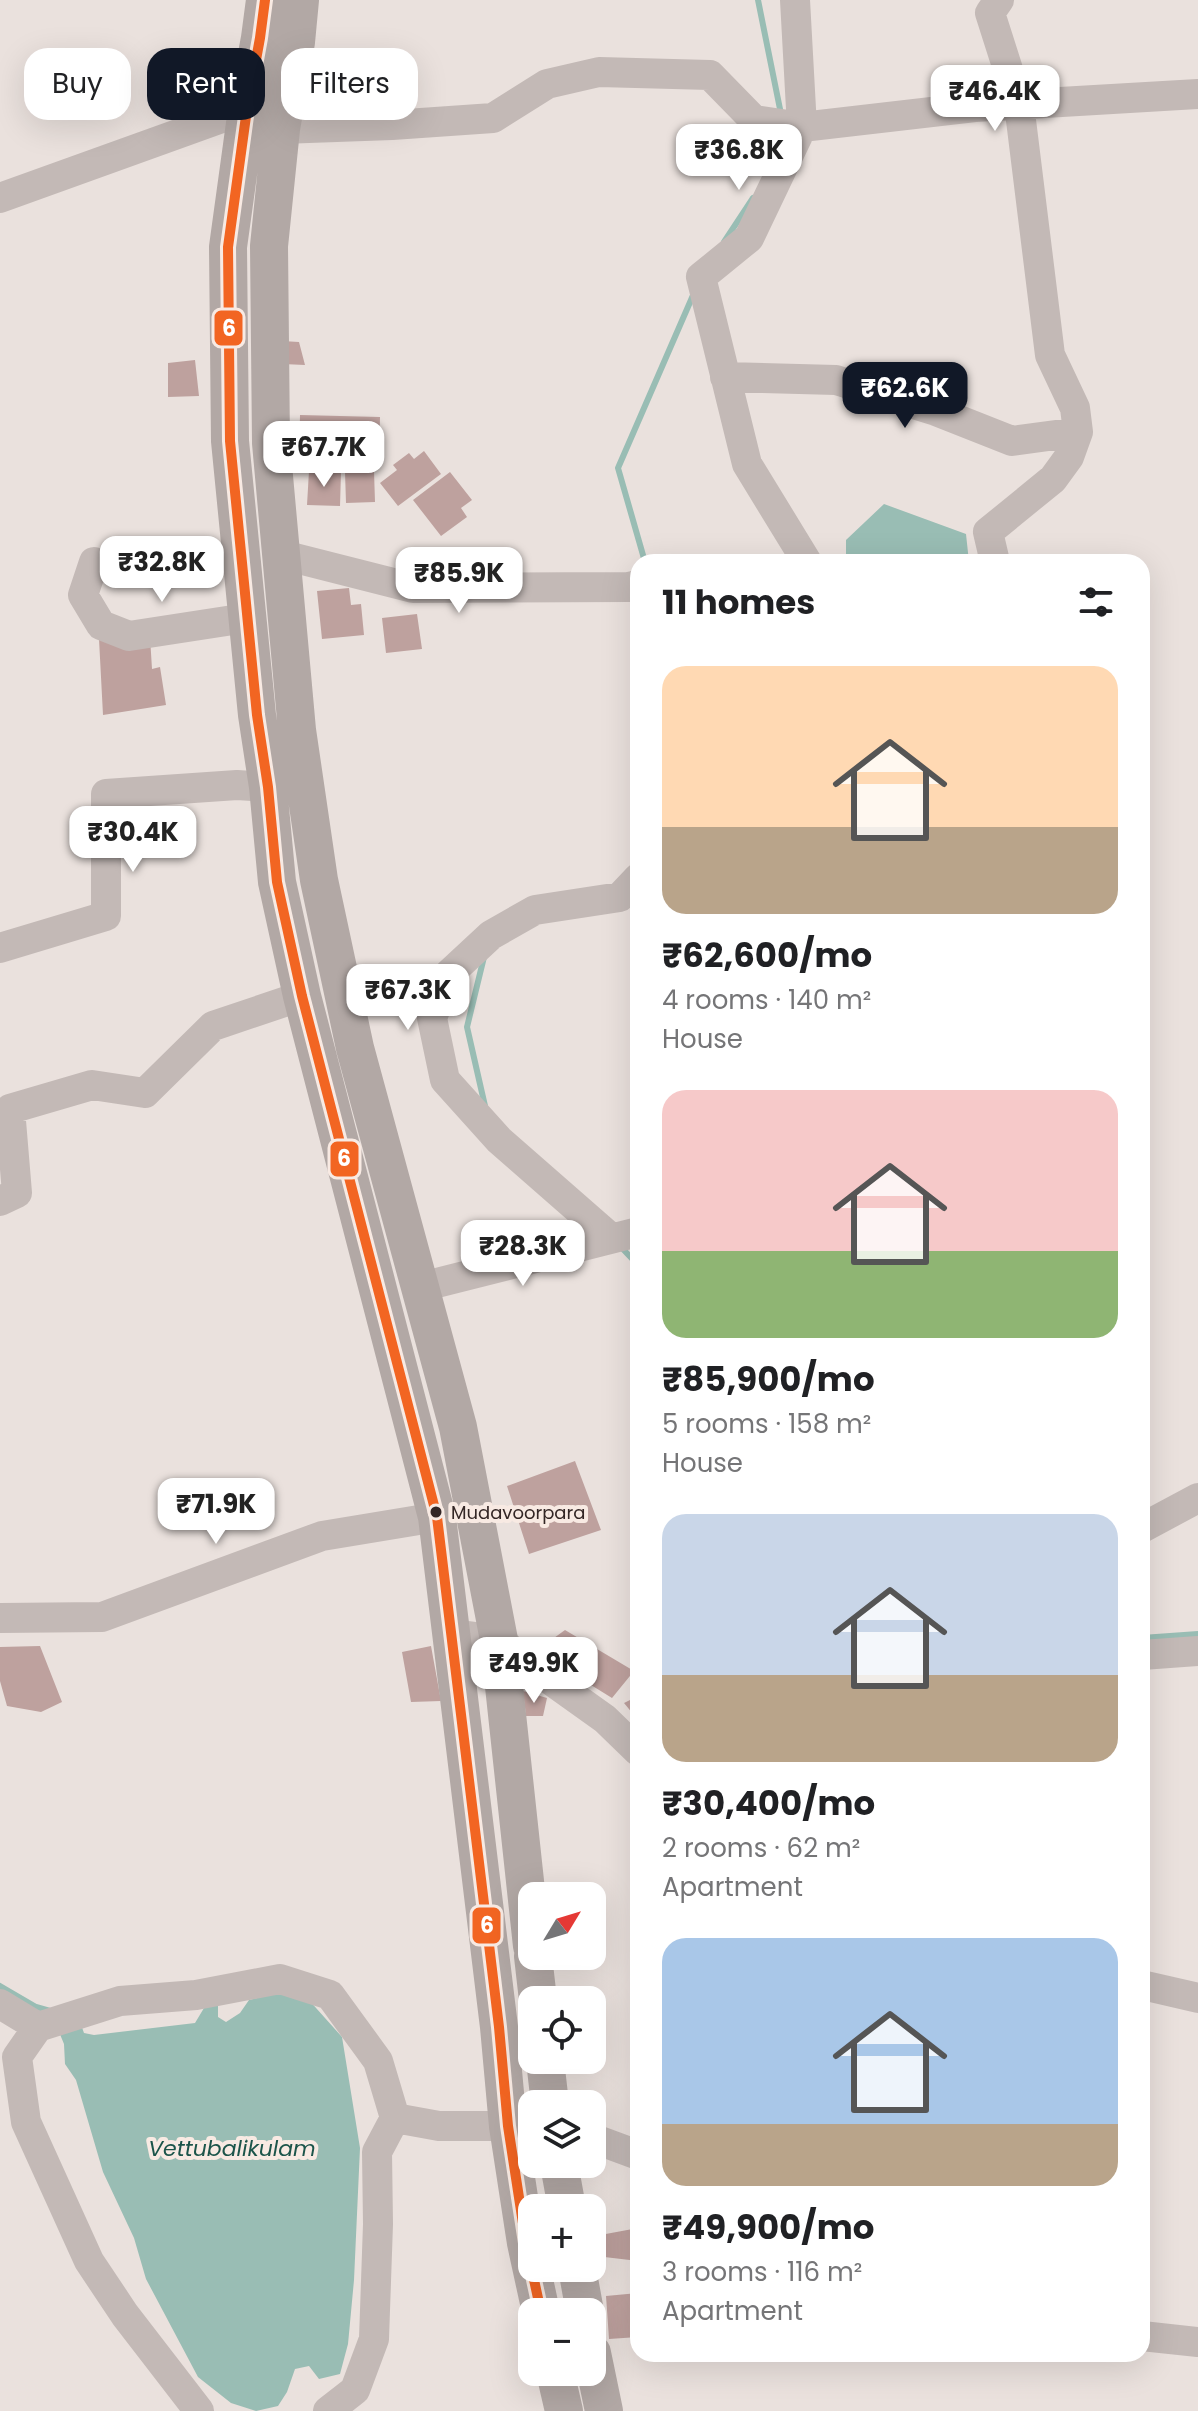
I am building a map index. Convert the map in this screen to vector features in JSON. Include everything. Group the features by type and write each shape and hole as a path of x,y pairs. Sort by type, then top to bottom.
{"main road":[{"path":"265,48 278,3"},
{"path":"278,3 296,42 281,129 269,246 271,443 297,730 319,880 355,1048 458,1427 499,1640 525,1882"},
{"path":"245,120 228,247 230,441 246,618 277,882 302,996 437,1517 508,2126 538,2298"},
{"path":"558,2386 564,2411"},
{"path":"599,2386 604,2411"}],"street":[{"path":"795,0 791,125 749,238 701,277 747,464 802,554"},
{"path":"993,554 988,532 1053,479 1069,457 1078,432 1075,408 1050,355 1019,104 990,13 999,0"},
{"path":"281,129 493,118 547,84 599,72 710,75 754,120 791,125 975,107 1198,94"},
{"path":"0,198 216,120"},
{"path":"725,377 836,380 936,411 1012,441 1078,432"},
{"path":"283,555 413,588 630,587"},
{"path":"94,562 83,595 89,608 101,625 129,636 246,618"},
{"path":"0,948 106,916 106,794 237,785 268,787"},
{"path":"625,1235 499,1140 445,1080 432,1018 449,974 491,935 535,910 620,897 630,886"},
{"path":"0,1201 17,1193 10,1109 92,1085 145,1093 213,1026 302,996"},
{"path":"421,1287 625,1235"},
{"path":"1150,1524 1198,1498"},
{"path":"0,1618 102,1617 322,1536 437,1517"},
{"path":"453,1634 499,1640 605,1719 630,1743"},
{"path":"1150,1654 1198,1651"},
{"path":"199,2411 125,2315 89,2261 26,2122 17,2057 38,2027 120,2001 196,1995 280,1979 330,1995 378,2061 395,2118 377,2152 374,2339 355,2390 328,2411"},
{"path":"1150,1987 1198,1998"},
{"path":"0,2004 38,2027"},
{"path":"395,2118 439,2126 508,2126"},
{"path":"606,2143 630,2152"},
{"path":"1150,2337 1198,2342"}],"water":[{"path":"884,504 966,534 968,554 846,554 846,540"},
{"name":"Vettubalikulam","path":"298,1994 308,1999 342,2037 360,2148 348,2344 340,2374 319,2379 309,2366 295,2369 278,2406 256,2411 231,2403 198,2377 146,2279 134,2238 103,2172 76,2080 65,2064 64,2044 57,2027 80,2022 84,2033 94,2035 195,2023 207,2003 218,2000 218,2017 226,2022 240,2013 249,2000 270,1995"}],"building":[{"path":"282,341 299,342 305,365 283,364"},
{"path":"195,360 199,396 168,397 168,363"},
{"path":"300,415 380,417 379,464 299,462"},
{"path":"424,451 441,474 398,506 380,483 397,470 393,465 409,453 414,459"},
{"path":"309,471 341,472 340,506 307,505"},
{"path":"374,471 375,502 346,503 345,472"},
{"path":"450,472 472,500 461,508 467,517 441,536 413,500"},
{"path":"349,588 351,605 361,604 364,635 322,639 317,591"},
{"path":"417,614 422,649 386,653 382,618"},
{"path":"150,637 152,669 160,667 166,705 103,715 99,639"},
{"path":"575,1461 601,1530 529,1554 507,1486"},
{"path":"565,1630 630,1669 630,1676 612,1698 536,1651"},
{"path":"40,1646 62,1702 41,1712 7,1706 0,1681 0,1647"},
{"path":"431,1646 441,1701 411,1702 402,1652"},
{"path":"523,1691 547,1698 543,1716 526,1716"},
{"path":"630,2229 630,2260 606,2257 606,2234"},
{"path":"630,2294 630,2338 609,2339 606,2296"}],"waterway":[{"path":"758,0 781,114"},
{"path":"724,242 753,198"},
{"path":"643,554 618,468 694,293"},
{"path":"484,957 467,1027 485,1106"},
{"path":"621,1247 630,1257"},
{"path":"1150,1637 1198,1634"},
{"path":"0,1986 36,2007 50,2011"}],"transit line":[{"name":"6","path":"265,0 228,247 230,441 257,715 277,882 302,996 437,1517 499,2027 508,2126 538,2298"}],"place":[{"name":"Mudavoorpara","path":"436,1512"}]}
